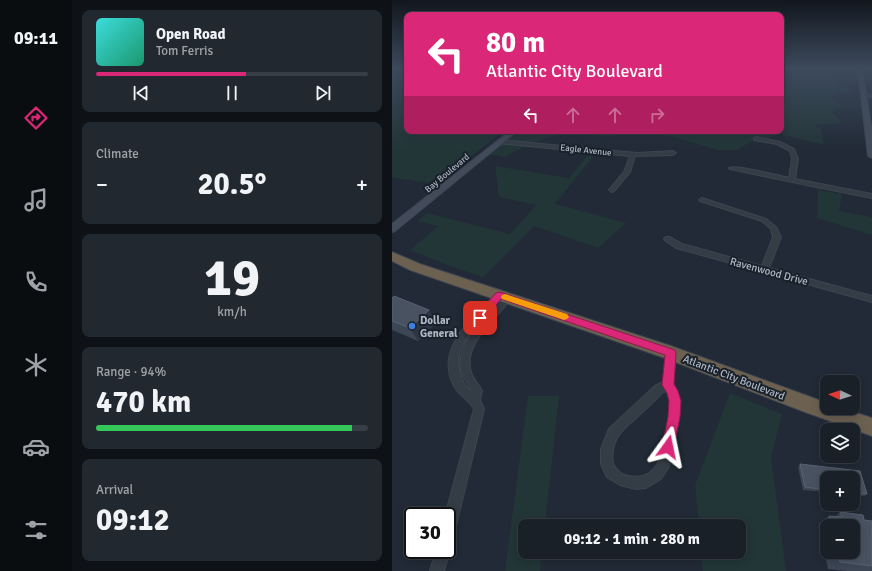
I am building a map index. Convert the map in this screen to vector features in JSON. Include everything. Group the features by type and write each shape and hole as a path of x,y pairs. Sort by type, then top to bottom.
{"highway":[{"name":"Atlantic City Boulevard","path":"392,256 415,266 671,353 805,404 872,427"}],"street":[{"path":"863,96 870,126 872,156"},
{"name":"Bay Boulevard","path":"392,229 428,202 510,134"},
{"path":"756,139 778,143 789,147 792,150 795,158 792,181"},
{"name":"Eagle Avenue","path":"499,142 632,155 673,153"},
{"path":"612,190 627,172 632,155"},
{"path":"732,168 872,196"},
{"path":"702,200 764,220 774,228 777,236 764,270"},
{"name":"Ravenwood Drive","path":"668,239 679,246 872,299"},
{"path":"454,507 479,409 475,400 477,391 467,373 466,354 470,344 503,296"},
{"path":"668,385 659,389 613,432 607,448 607,464 611,473 620,479 636,483 646,482 657,475 665,462 674,417 675,401 672,391 668,385 671,353"},
{"path":"437,571 440,559"}],"shaded area":[{"path":"392,96 404,96 404,134 499,134 436,184 395,178 392,176"},
{"path":"784,96 832,96 831,97 841,105 832,113 843,123 814,125 822,130 824,145 781,134 784,134"},
{"path":"514,134 564,134 534,142 506,157 487,154"},
{"path":"586,134 612,134 608,137"},
{"path":"657,134 776,134 767,141 753,140 738,150 718,150 674,137"},
{"path":"587,156 594,156 555,204 626,223 598,248 534,226 483,277 447,265 410,250 438,226 417,221 427,213 510,234 536,205 499,197 495,166 569,178"},
{"path":"818,190 842,194 839,211 872,217 872,235 817,218"},
{"path":"730,393 782,414 771,457 786,571 703,571 702,559 746,559 746,519 698,519 695,485"},
{"path":"528,396 559,396 546,519 518,519 518,559 541,559 540,571 505,571"}],"building":[{"path":"394,296 429,310 410,328 392,321 392,298"},
{"path":"800,464 860,471 820,471 820,489 805,487"},
{"path":"860,471 867,494 860,494"},
{"path":"840,512 863,515 864,520 872,521 872,566 840,562 839,559 860,559 860,519 830,519 829,516 842,517"}],"slow traffic":[{"path":"505,297 564,317"}],"place":[{"name":"Dollar General","path":"412,326"}],"route":[{"path":"480,318 500,295 671,353 668,385 672,391 675,401 674,417 668,447"}]}
